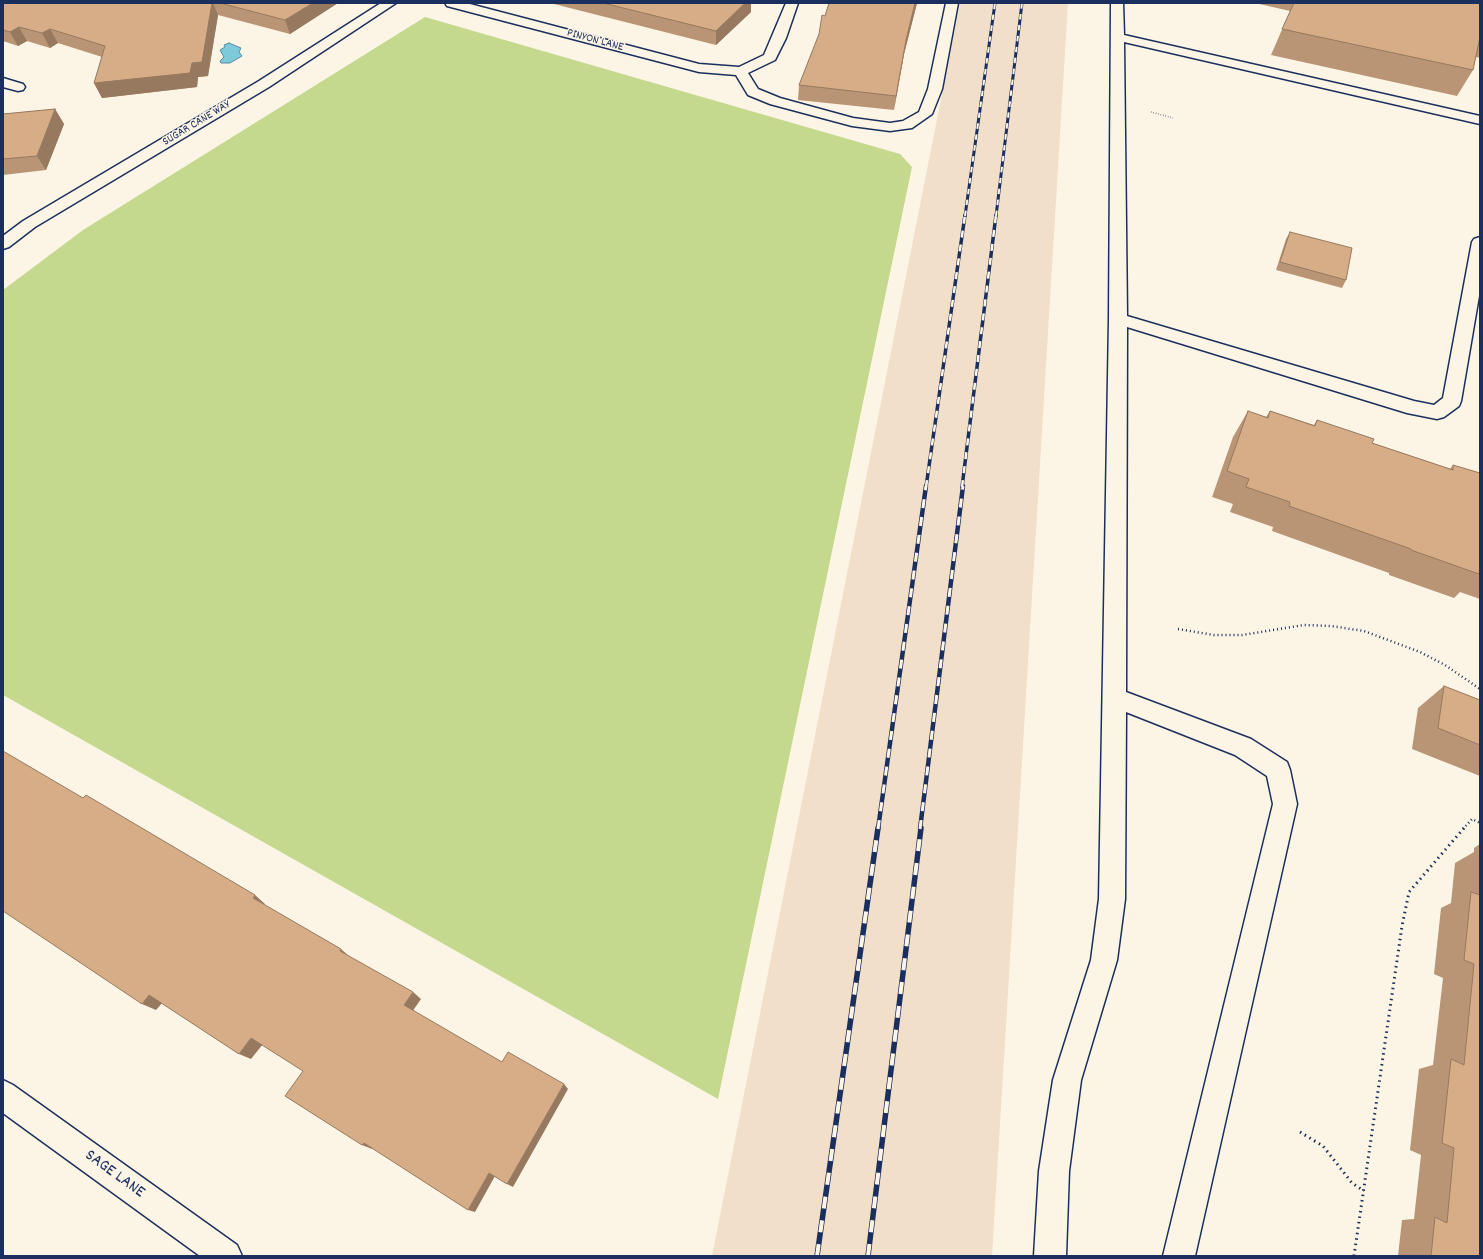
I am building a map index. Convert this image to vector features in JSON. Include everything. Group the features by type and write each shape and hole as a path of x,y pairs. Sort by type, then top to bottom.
{"street":[{"name":"SUGAR CANE WAY","path":"3,244 29,224 264,84 390,3"},
{"name":"PINYON LANE","path":"451,3 699,68 741,71"},
{"path":"792,3 770,57 741,71 752,92 775,101 852,122 890,127 907,125 924,114 935,89 952,3"},
{"path":"1050,1256 1054,1171 1067,1080 1104,960 1112,899 1118,319 1117,3"},
{"path":"1117,37 1480,120"},
{"path":"3,82 18,87"},
{"path":"1118,319 1414,408 1437,412 1452,401 1480,242"},
{"path":"1113,697 1243,746 1278,770 1285,804 1179,1256"},
{"name":"SAGE LANE","path":"3,1095 226,1256"}],"path":[{"path":"1151,112 1173,118"},
{"path":"1178,629 1214,635 1242,635 1304,625 1331,626 1364,631 1420,652 1445,665 1480,689"},
{"path":"1354,1256 1402,926 1409,892 1472,819 1480,824"},
{"path":"1300,1132 1324,1146 1352,1183 1364,1190"}],"shaded area":[{"path":"960,3 1068,3 992,1256 712,1256"}],"green space":[{"path":"425,17 900,154 912,167 718,1099 3,695 3,290 83,230"}],"water":[{"path":"229,43 241,48 239,52 242,56 230,63 221,63 220,61 224,57 220,50 225,47 224,45"}],"building":[{"path":"3,3 212,3 202,62 192,63 190,73 94,83 105,46 50,29 42,33 19,27 10,32 3,30"},
{"path":"220,3 313,3 285,20"},
{"path":"603,3 745,3 716,31"},
{"path":"829,3 915,3 906,40 896,96 799,85 819,34 822,15 825,16"},
{"path":"1294,3 1480,3 1480,37 1473,70 1282,29"},
{"path":"55,109 37,156 3,159 3,114"},
{"path":"1290,232 1352,248 1346,280 1280,262"},
{"path":"1248,411 1268,418 1270,411 1315,426 1317,420 1374,439 1372,443 1453,470 1453,465 1480,473 1479,574 1289,506 1290,502 1246,487 1249,479 1227,471"},
{"path":"1444,686 1480,700 1480,745 1438,728"},
{"path":"3,751 83,798 86,795 255,895 253,898 341,949 340,951 413,992 404,1005 502,1062 508,1052 564,1084 507,1184 489,1173 468,1210 364,1143 362,1145 285,1096 303,1071 251,1038 239,1054 149,995 142,1004 3,911"},
{"path":"1471,892 1480,895 1480,1256 1431,1256 1435,1217 1447,1223 1454,1148 1442,1143 1451,1059 1464,1065 1474,964 1464,960"}],"railway":[{"path":"965,216 995,3"},
{"path":"996,216 1022,3"},
{"path":"926,487 965,215"},
{"path":"962,487 996,215"},
{"path":"878,829 926,486"},
{"path":"920,829 963,486"},
{"path":"817,1256 878,828"},
{"path":"868,1256 921,828"}]}
